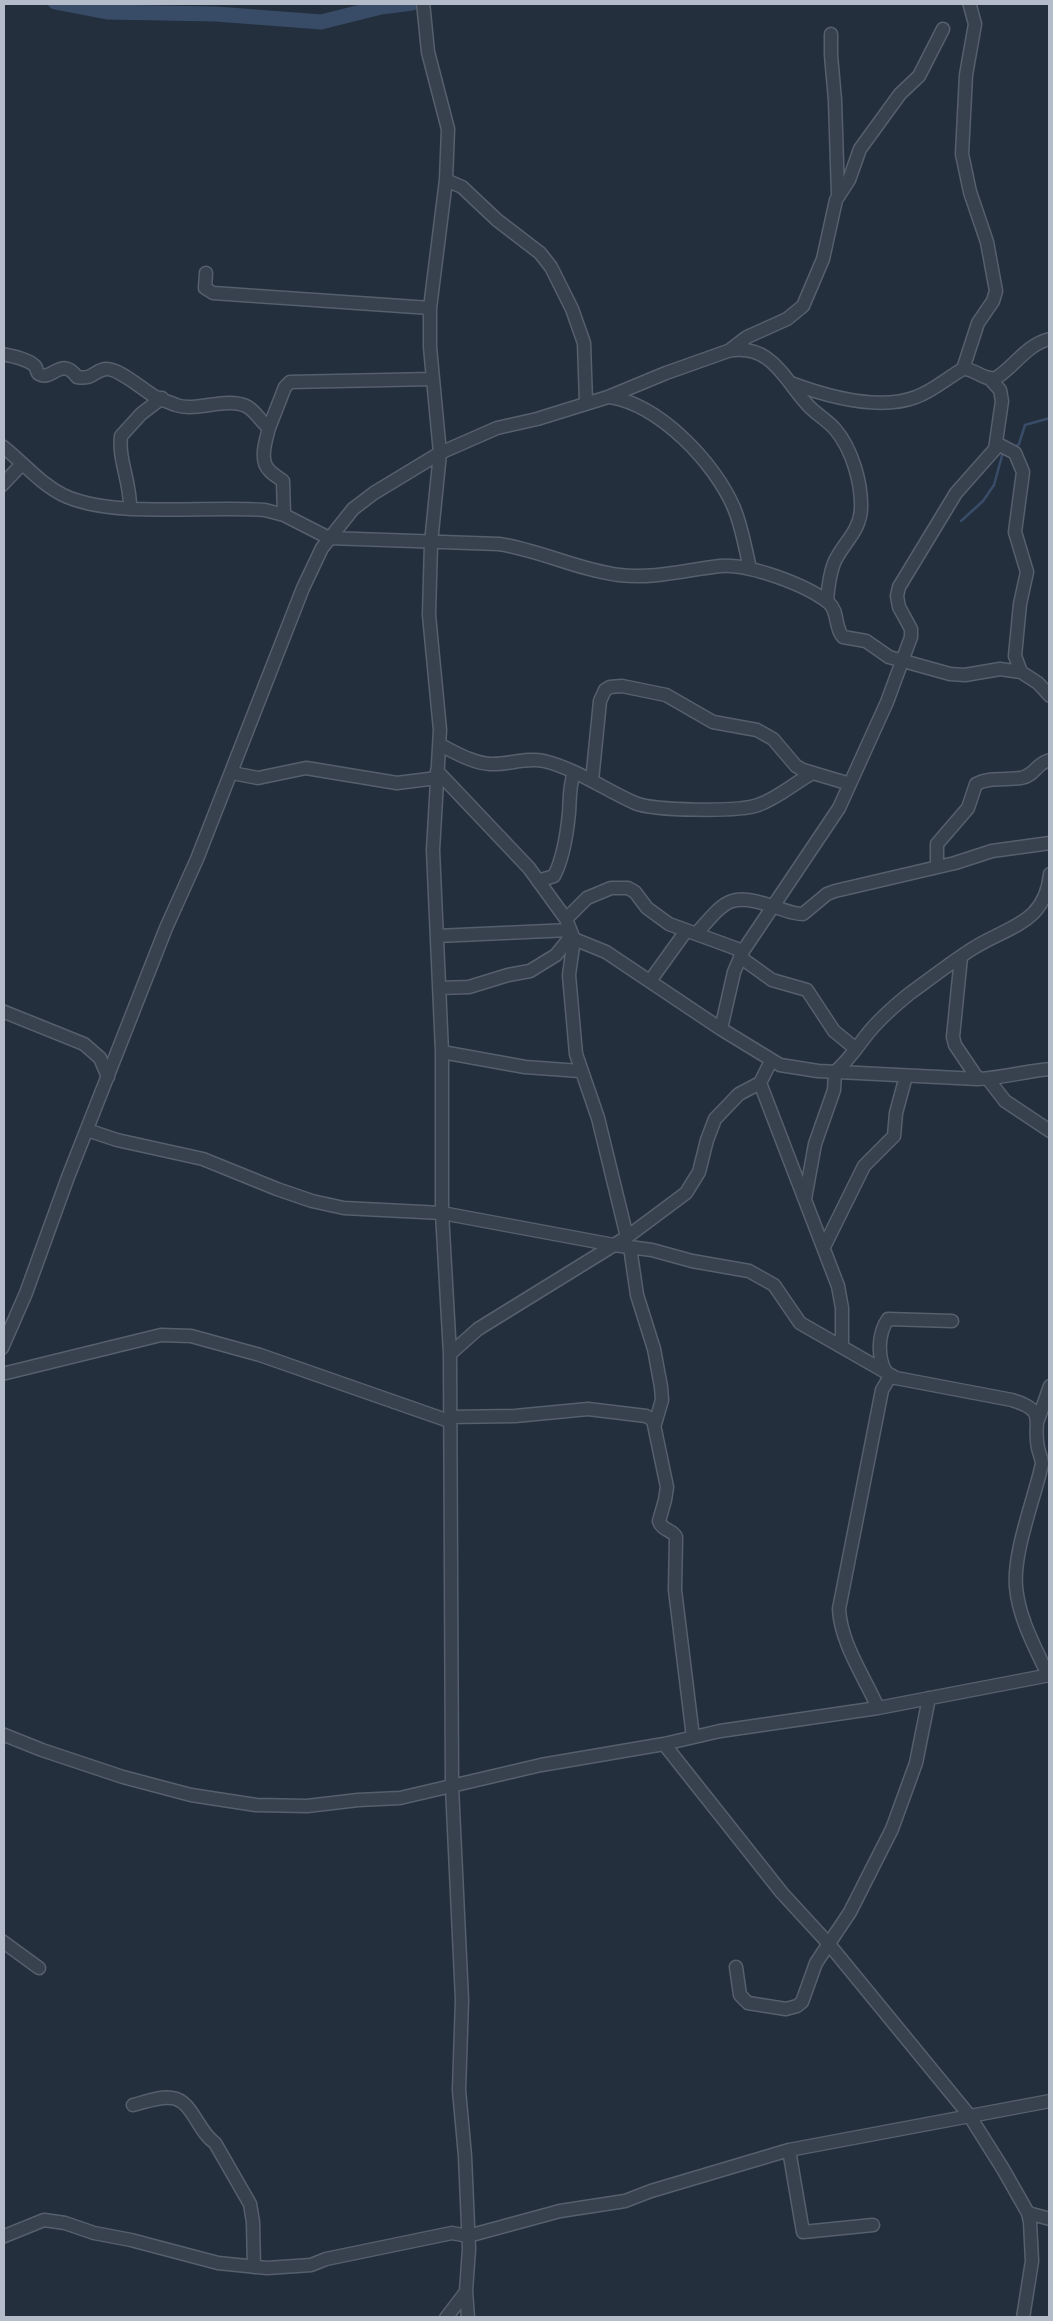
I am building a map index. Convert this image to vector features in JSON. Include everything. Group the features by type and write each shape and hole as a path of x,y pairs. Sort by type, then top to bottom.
{"street":[{"path":"422,2 428,52 448,130 446,180 430,308 440,453 429,615 440,745 433,850 442,1052 442,1213 450,1354 452,1787 462,2000 459,2090 468,2236 468,2318"},
{"path":"790,382 828,396 886,402 918,397 963,368 978,323 996,291 987,242 962,154 966,74 975,24 969,2"},
{"path":"838,195 850,180 865,140 919,76 943,29"},
{"path":"728,351 803,306 823,259 838,195 832,34"},
{"path":"446,180 462,187 540,253 551,267 584,343 586,402"},
{"path":"206,272 206,288 213,293 430,308"},
{"path":"991,380 1030,348 1050,339"},
{"path":"2,1348 303,588 329,538 364,500 440,453 497,428 536,420 728,351 744,350 778,365 809,408 839,434 852,461 860,496 860,518 833,566 827,602"},
{"path":"2,354 32,364 43,375 66,368 77,378 87,379 101,370 111,370 142,386 152,396 181,406 243,405 269,428"},
{"path":"721,1029 741,954 828,826 904,660 912,637 899,607 899,587 956,492 992,453 996,443 1000,390 991,380 963,368"},
{"path":"284,515 283,480 266,466 264,451 269,428 290,382 433,379"},
{"path":"608,397 626,401 660,420 711,468 734,509 750,568"},
{"path":"130,508 120,436 162,398"},
{"path":"996,443 1015,453 1023,472 1015,532 1027,572 1015,656 1021,672"},
{"path":"2,446 52,489 75,500 130,508 253,509 284,515 329,538 509,546 599,572 636,576 720,566 750,568 782,578 827,602 836,613 843,637 866,641 889,656 950,674 1000,668 1021,672 1050,696"},
{"path":"2,484 22,464"},
{"path":"592,781 600,701 605,690 615,686 666,695 714,722 766,734 796,766 850,784"},
{"path":"440,745 478,762 536,760 552,764 650,808 758,806 811,774"},
{"path":"936,867 937,844 968,808 976,784 1024,777 1042,761 1050,760"},
{"path":"232,773 258,778 306,768 396,783 437,775"},
{"path":"538,881 554,876 558,868 574,773"},
{"path":"437,775 529,868 570,931 771,1061 835,1072 983,1079 1050,1069"},
{"path":"650,981 691,932 730,900 740,898 803,914 828,894 992,851 1050,842"},
{"path":"805,1199 814,1144 834,1090 835,1072 893,1007 973,948 1022,922 1048,899 1050,874"},
{"path":"438,988 468,987 530,970 556,955 587,898 620,887 636,892 647,908 669,924 741,954 772,980 807,990 834,1031 856,1050"},
{"path":"436,936 570,931"},
{"path":"570,931 576,1054 598,1118 662,1386 655,1424"},
{"path":"961,957 955,1045 1005,1101 1050,1131"},
{"path":"2,1011 94,1051 108,1054 119,1048"},
{"path":"94,1051 108,1077"},
{"path":"442,1052 525,1067 580,1071"},
{"path":"450,1354 478,1329 614,1246 629,1242 686,1193 699,1172 715,1119 738,1094 760,1083 771,1061"},
{"path":"824,1247 864,1166 892,1140 906,1076"},
{"path":"760,1083 842,1298 842,1347"},
{"path":"87,1130 204,1159 312,1201 349,1209 442,1213 614,1246"},
{"path":"629,1242 692,1262 736,1267 759,1275 779,1290 800,1323 891,1375 1012,1400 1030,1407 1038,1420"},
{"path":"891,1375 880,1357 882,1328 888,1319 952,1322"},
{"path":"2,1374 181,1334 449,1419 588,1409 650,1417 655,1424 667,1487 659,1521 676,1538 675,1590 694,1737"},
{"path":"878,1708 850,1649 838,1609 882,1390 891,1375"},
{"path":"2,1734 124,1777 191,1795 256,1805 307,1806 400,1798 541,1765 1050,1675 1025,1626 1016,1590 1018,1559 1042,1464 1038,1420 1050,1386"},
{"path":"736,1967 740,1995 748,2003 786,2009 802,2002 816,1964 850,1912 892,1829 916,1763 929,1698"},
{"path":"664,1744 782,1893 969,2115 1028,2212 1032,2261 1023,2318"},
{"path":"2,1941 39,1968"},
{"path":"133,2105 176,2098 190,2109 250,2204 254,2267"},
{"path":"2,2237 44,2220 65,2222 94,2233 218,2263 267,2268 310,2265 452,2233 468,2236 560,2211 626,2201 789,2150 1050,2101"},
{"path":"789,2150 803,2232 873,2224"},
{"path":"1028,2212 1050,2219"},
{"path":"446,2318 466,2291"}],"waterway":[{"path":"55,2 107,12 216,14 321,22 412,3"},
{"path":"1050,372 1050,386"},
{"path":"1015,447 1025,425 1050,418"},
{"path":"961,521 994,485 1003,452"}]}
